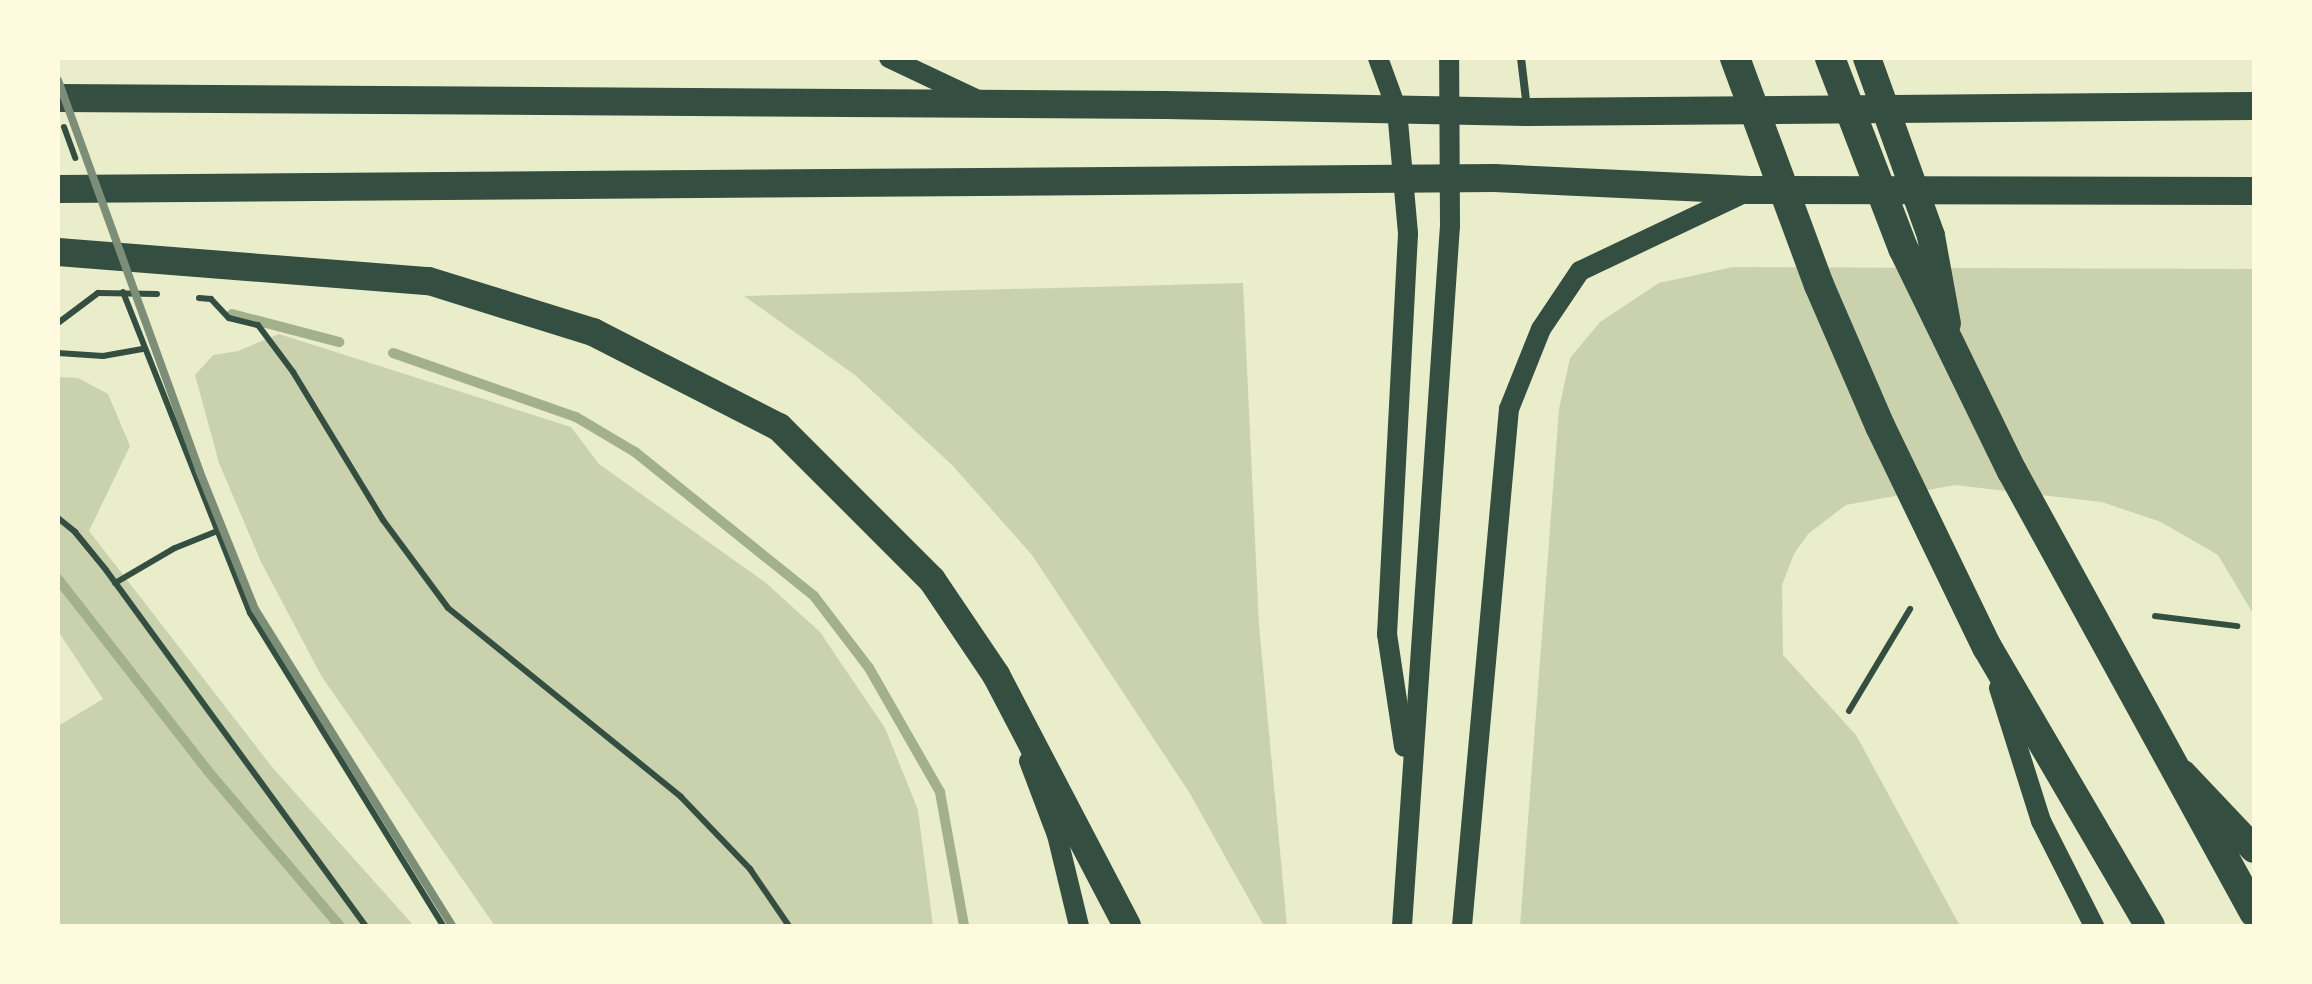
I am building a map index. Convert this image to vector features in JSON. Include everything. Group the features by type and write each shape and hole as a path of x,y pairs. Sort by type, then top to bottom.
{"highway":[{"path":"1735,58 1818,285 1880,426 1987,648 2150,926"},
{"path":"1830,58 1903,248 2012,471 2254,912"},
{"path":"1867,58 1931,236 1950,346"},
{"path":"58,98 1165,105 1528,112 2254,106"},
{"path":"58,189 1494,178 1750,190 2254,191"},
{"path":"58,252 430,281 592,332 779,427 932,580 996,675 1127,926"},
{"path":"2177,767 2254,849"}],"main road":[{"path":"888,58 986,104"},
{"path":"1378,58 1397,110 1408,234 1387,634 1409,784"},
{"path":"1402,926 1450,226 1449,58"},
{"path":"1465,926 1508,409 1541,329 1580,271 1750,190"},
{"path":"1987,648 2041,821 2094,926"},
{"path":"996,675 1057,835 1079,926"}],"lane":[{"path":"1521,58 1528,112"}],"path":[{"path":"58,323 98,293 162,294"},
{"path":"190,297 210,299 229,318 258,325 293,372 384,520 448,608 681,797 750,869 789,926"},
{"path":"138,332 214,532 250,613 443,926"},
{"path":"58,353 104,356 142,349"},
{"path":"58,518 75,532 115,583 366,926"},
{"path":"115,583 175,548 214,532"},
{"path":"1849,711 1910,608"},
{"path":"2155,616 2237,626"}],"green space":[{"path":"1733,267 2254,269 2254,615 2218,555 2161,522 2102,502 1955,485 1846,505 1808,534 1794,554 1782,585 1783,655 1856,735 1960,926 1520,926 1559,409 1570,358 1600,322 1659,283"},
{"path":"1243,283 1259,625 1287,926 1264,926 1189,792 1032,555 953,466 855,375 744,296"},
{"path":"279,334 571,427 599,464 766,583 820,632 885,728 918,810 933,926 495,926 322,677 261,562 219,463 195,375 213,355 238,351"},
{"path":"58,377 78,378 108,394 130,446 89,531 272,767 414,926 58,926 58,726 103,699 58,631"}],"waterway":[{"path":"232,314 339,342"},
{"path":"393,353 576,417 635,452 814,596 869,668 940,792 964,926"},
{"path":"58,579 207,770 340,926"}],"railway":[{"path":"58,80 199,470 255,609 452,926"}]}
